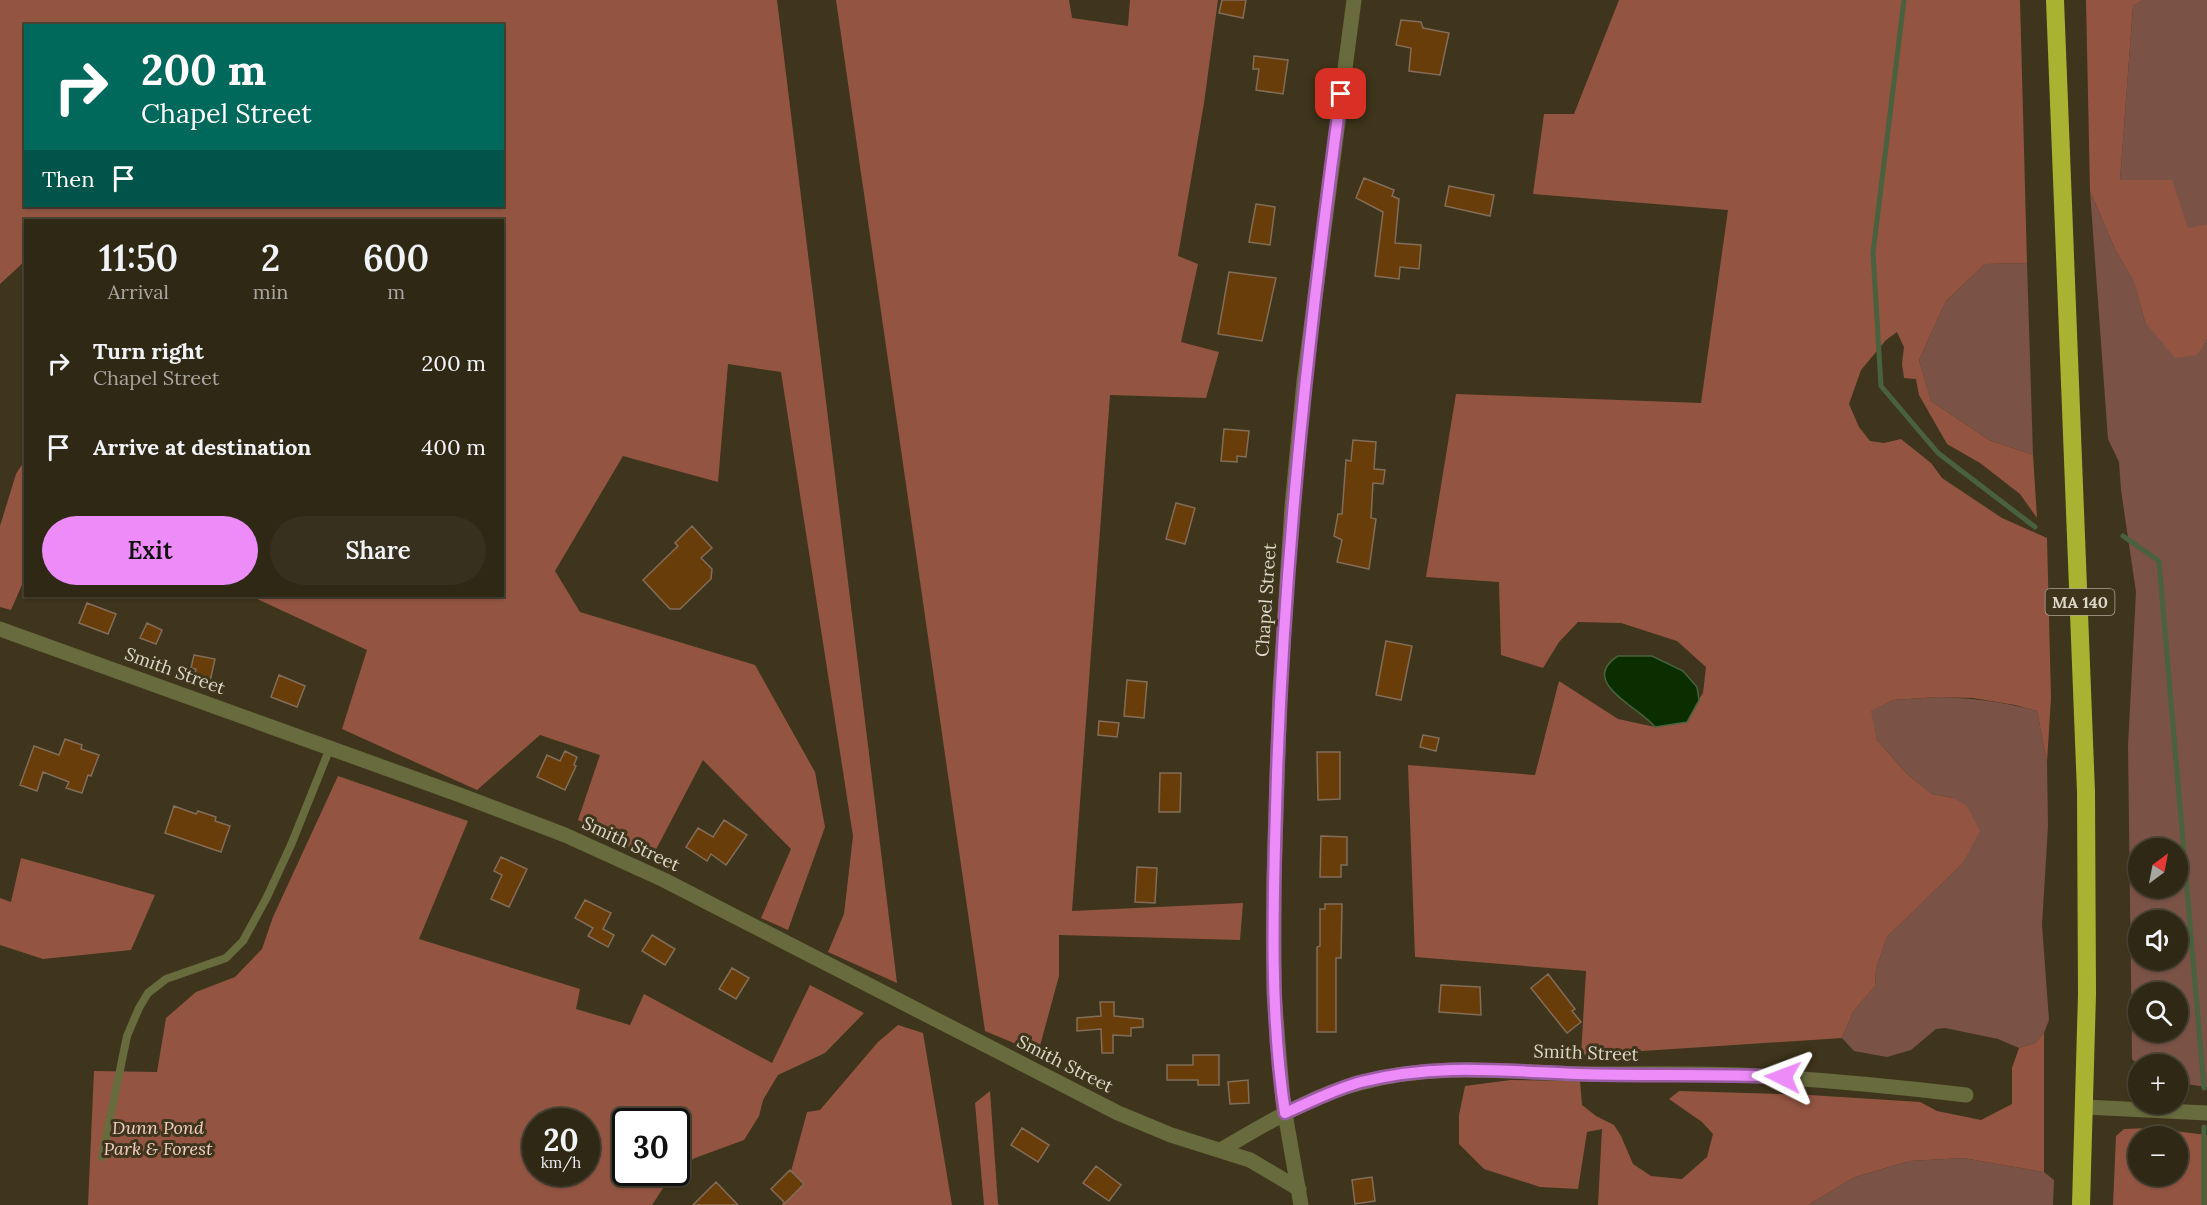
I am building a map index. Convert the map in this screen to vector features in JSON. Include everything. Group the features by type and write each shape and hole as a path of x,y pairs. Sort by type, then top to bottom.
{"highway":[{"name":"MA 140","path":"2055,0 2085,769 2087,906 2085,1107 2081,1205"}],"street":[{"name":"Chapel Street","path":"1301,1205 1285,1113 1277,1030 1273,935 1278,753 1285,606 1305,370 1354,0"},
{"name":"Smith Street","path":"0,628 565,835 664,880 1118,1113 1171,1135 1222,1149 1262,1166 1299,1189"},
{"name":"Smith Street","path":"1222,1149 1285,1113 1359,1083 1415,1072 1455,1069 1488,1068 1578,1074 1783,1077 1966,1095"},
{"path":"2085,1107 2207,1113"}],"lane":[{"path":"102,1157 127,1036 139,1008 148,993 166,979 226,958 243,941 267,897 291,844 330,748"}],"shaded area":[{"path":"2143,0 2207,0 2207,224 2188,229 2120,180 2133,6"},
{"path":"2090,191 2116,251 2134,280 2145,322 2206,341 2207,339 2207,1087 2188,1084 2188,1054 2132,1054 2132,1042 2188,1042 2188,982 2131,982 2131,970 2188,970 2188,910 2130,910 2130,898 2188,898 2188,838 2129,838 2128,746 2136,592 2119,462 2108,439"},
{"path":"2027,263 2033,455 1989,440 1931,401 1919,360 1946,301 1985,264"},
{"path":"1618,656 1652,656 1683,671 1697,687 1699,700 1687,722 1655,727 1616,694 1608,685 1605,675 1607,666"},
{"path":"1938,697 1988,701 2037,711 2047,762 2048,826 2042,925 2049,1020 2044,1033 2035,1043 2019,1048 1998,1039 1945,1028 1936,1029 1911,1050 1887,1057 1854,1051 1842,1038 1853,1012 1875,986 1876,969 1887,937 1962,864 1953,798 1932,794 1907,774 1877,740 1870,711 1893,700"},
{"path":"1963,1158 2044,1172 2054,1180 2053,1205 1808,1205 1855,1177 1909,1161"}],"green space":[{"path":"0,0 777,0 897,983 828,952 844,914 853,836 781,372 728,364 718,482 623,456 555,571 580,612 755,665 815,772 825,827 788,930 761,918 791,849 703,760 651,859 578,820 600,755 540,735 477,790 342,729 367,650 253,597 504,597 504,219 24,219 24,262 0,284"},
{"path":"836,0 1069,0 1072,18 1128,26 1130,0 1218,0 1204,103 1178,256 1198,264 1181,342 1219,352 1206,398 1110,395 1072,911 1243,903 1240,940 1059,935 1059,976 1038,1053 985,1031"},
{"path":"1619,0 2020,0 2027,263 1985,264 1946,301 1919,360 1931,401 1989,440 2033,455 2037,518 2020,494 1980,463 1947,444 1919,395 1916,379 1904,378 1902,364 1904,347 1897,332 1886,340 1861,370 1849,404 1859,427 1870,441 1884,443 1901,439 1931,463 1942,478 2002,518 2047,538 2051,698 2047,762 2037,711 1973,698 1938,697 1893,700 1871,711 1877,740 1907,774 1932,794 1953,798 1967,806 1980,831 1962,864 1887,937 1876,969 1875,986 1853,1012 1842,1038 1581,1055 1586,971 1415,957 1408,765 1535,775 1559,681 1618,719 1655,727 1685,721 1703,693 1706,667 1677,641 1621,623 1578,622 1559,642 1543,668 1501,655 1499,582 1426,577 1456,394 1701,403 1728,210 1533,194 1544,114 1574,114"},
{"path":"2086,0 2143,0 2133,6 2120,180 2172,180 2188,228 2207,224 2207,339 2197,355 2175,358 2145,322 2134,281 2116,251 2090,191"},
{"path":"24,462 24,580 11,610 0,607 0,526 16,474"},
{"name":"Dunn Pond Park & Forest","path":"338,776 468,821 419,939 580,989 576,1009 630,1025 644,994 772,1063 810,985 864,1013 825,1053 778,1075 763,1100 759,1116 744,1140 690,1161 690,1108 612,1108 612,1186 664,1186 652,1205 88,1205 94,1071 157,1072 166,1018 196,992 235,977 262,949 273,917"},
{"path":"21,858 155,895 131,950 43,959 0,945 0,898 11,902"},
{"path":"898,1025 923,1033 952,1205 782,1205 807,1112 820,1110 878,1042"},
{"path":"2044,1033 2044,1172 1963,1158 1909,1161 1855,1177 1808,1205 1598,1205 1602,1129 1587,1132 1578,1189 1540,1187 1484,1169 1459,1144 1459,1115 1465,1086 1511,1080 1580,1081 1582,1105 1596,1116 1614,1125 1633,1164 1651,1176 1682,1179 1707,1157 1713,1134 1702,1122 1669,1099 1679,1091 1809,1095 1920,1102 1937,1111 1981,1120 2012,1104 2012,1068 2019,1048 2035,1043"},
{"path":"990,1091 998,1204 1000,1205 984,1205 975,1103"},
{"path":"2124,1129 2128,1129 2128,1186 2188,1186 2188,1133 2207,1135 2207,1205 2113,1205 2116,1136"}],"building":[{"path":"1222,0 1246,0 1243,18 1219,13"},
{"path":"1401,20 1421,22 1423,28 1449,33 1440,75 1409,71 1411,48 1396,45"},
{"path":"1254,56 1288,60 1283,94 1256,90 1259,69 1253,69"},
{"path":"1364,178 1394,190 1392,196 1399,199 1395,243 1421,245 1419,269 1400,267 1399,279 1375,276 1383,212 1356,198"},
{"path":"1449,186 1494,195 1490,216 1445,206"},
{"path":"1256,204 1275,207 1270,245 1249,242"},
{"path":"1229,272 1276,278 1262,341 1218,334"},
{"path":"1224,429 1249,431 1246,457 1237,456 1237,462 1221,461"},
{"path":"1353,440 1376,442 1374,469 1385,470 1383,484 1373,483 1371,518 1376,519 1369,569 1337,562 1342,540 1334,536 1338,514 1342,514 1346,460 1351,461"},
{"path":"1176,503 1195,508 1185,544 1166,539"},
{"path":"692,526 712,548 701,558 712,569 711,579 680,609 670,609 643,580 678,546 675,543"},
{"path":"87,603 116,614 108,634 79,623"},
{"path":"147,623 162,630 156,644 140,638"},
{"path":"1386,641 1412,646 1401,700 1376,695"},
{"path":"194,655 215,659 210,681 194,677 196,669 191,668"},
{"path":"279,675 305,686 297,707 271,697"},
{"path":"1127,680 1147,682 1144,718 1124,716"},
{"path":"1099,721 1119,723 1117,737 1098,735"},
{"path":"1423,735 1439,738 1436,751 1420,747"},
{"path":"65,739 82,745 81,749 99,755 91,776 88,775 82,793 66,788 69,782 43,772 37,791 20,785 34,746 59,755"},
{"path":"565,751 577,757 574,765 576,766 565,790 537,777 547,755 560,761"},
{"path":"1317,752 1340,752 1340,799 1318,800"},
{"path":"1160,773 1181,773 1180,812 1159,812"},
{"path":"174,806 196,814 198,811 216,817 215,821 230,826 221,852 165,833"},
{"path":"724,820 747,835 726,865 711,854 707,861 686,847 698,828 713,837"},
{"path":"1321,836 1347,837 1347,865 1341,865 1341,877 1320,877"},
{"path":"501,857 527,869 509,907 491,899 502,875 494,871"},
{"path":"1137,867 1157,868 1155,903 1135,902"},
{"path":"585,900 611,913 603,929 614,935 608,947 588,936 593,928 575,918"},
{"path":"1325,904 1342,904 1341,958 1336,958 1336,1032 1317,1032 1317,947 1320,946 1320,909 1325,909"},
{"path":"652,935 675,949 665,965 642,951"},
{"path":"732,968 749,978 736,999 719,989"},
{"path":"1548,974 1575,1009 1572,1011 1581,1022 1567,1033 1531,988"},
{"path":"1441,985 1480,987 1481,1015 1439,1012"},
{"path":"1100,1002 1114,1002 1114,1016 1143,1019 1143,1027 1131,1028 1131,1036 1113,1035 1113,1053 1102,1053 1101,1029 1077,1031 1077,1018 1101,1016"},
{"path":"1193,1055 1219,1055 1219,1085 1198,1085 1198,1080 1167,1080 1167,1065 1193,1065"},
{"path":"1248,1080 1249,1103 1230,1104 1228,1082"},
{"path":"1022,1128 1049,1145 1038,1162 1011,1145"},
{"path":"1096,1166 1121,1185 1109,1201 1083,1183"},
{"path":"790,1170 804,1184 785,1203 771,1189"},
{"path":"1372,1177 1375,1201 1355,1204 1352,1180"},
{"path":"716,1182 738,1205 693,1205"}],"waterway":[{"path":"1904,0 1873,253 1881,386 1938,453 2035,527"},
{"path":"2123,536 2159,561 2204,1088"},
{"path":"2204,1127 2204,1205"}],"route":[{"path":"1341,94 1297,446 1280,690 1273,935 1276,1012 1285,1113 1359,1083 1415,1072 1488,1068 1578,1074 1783,1077"}]}
